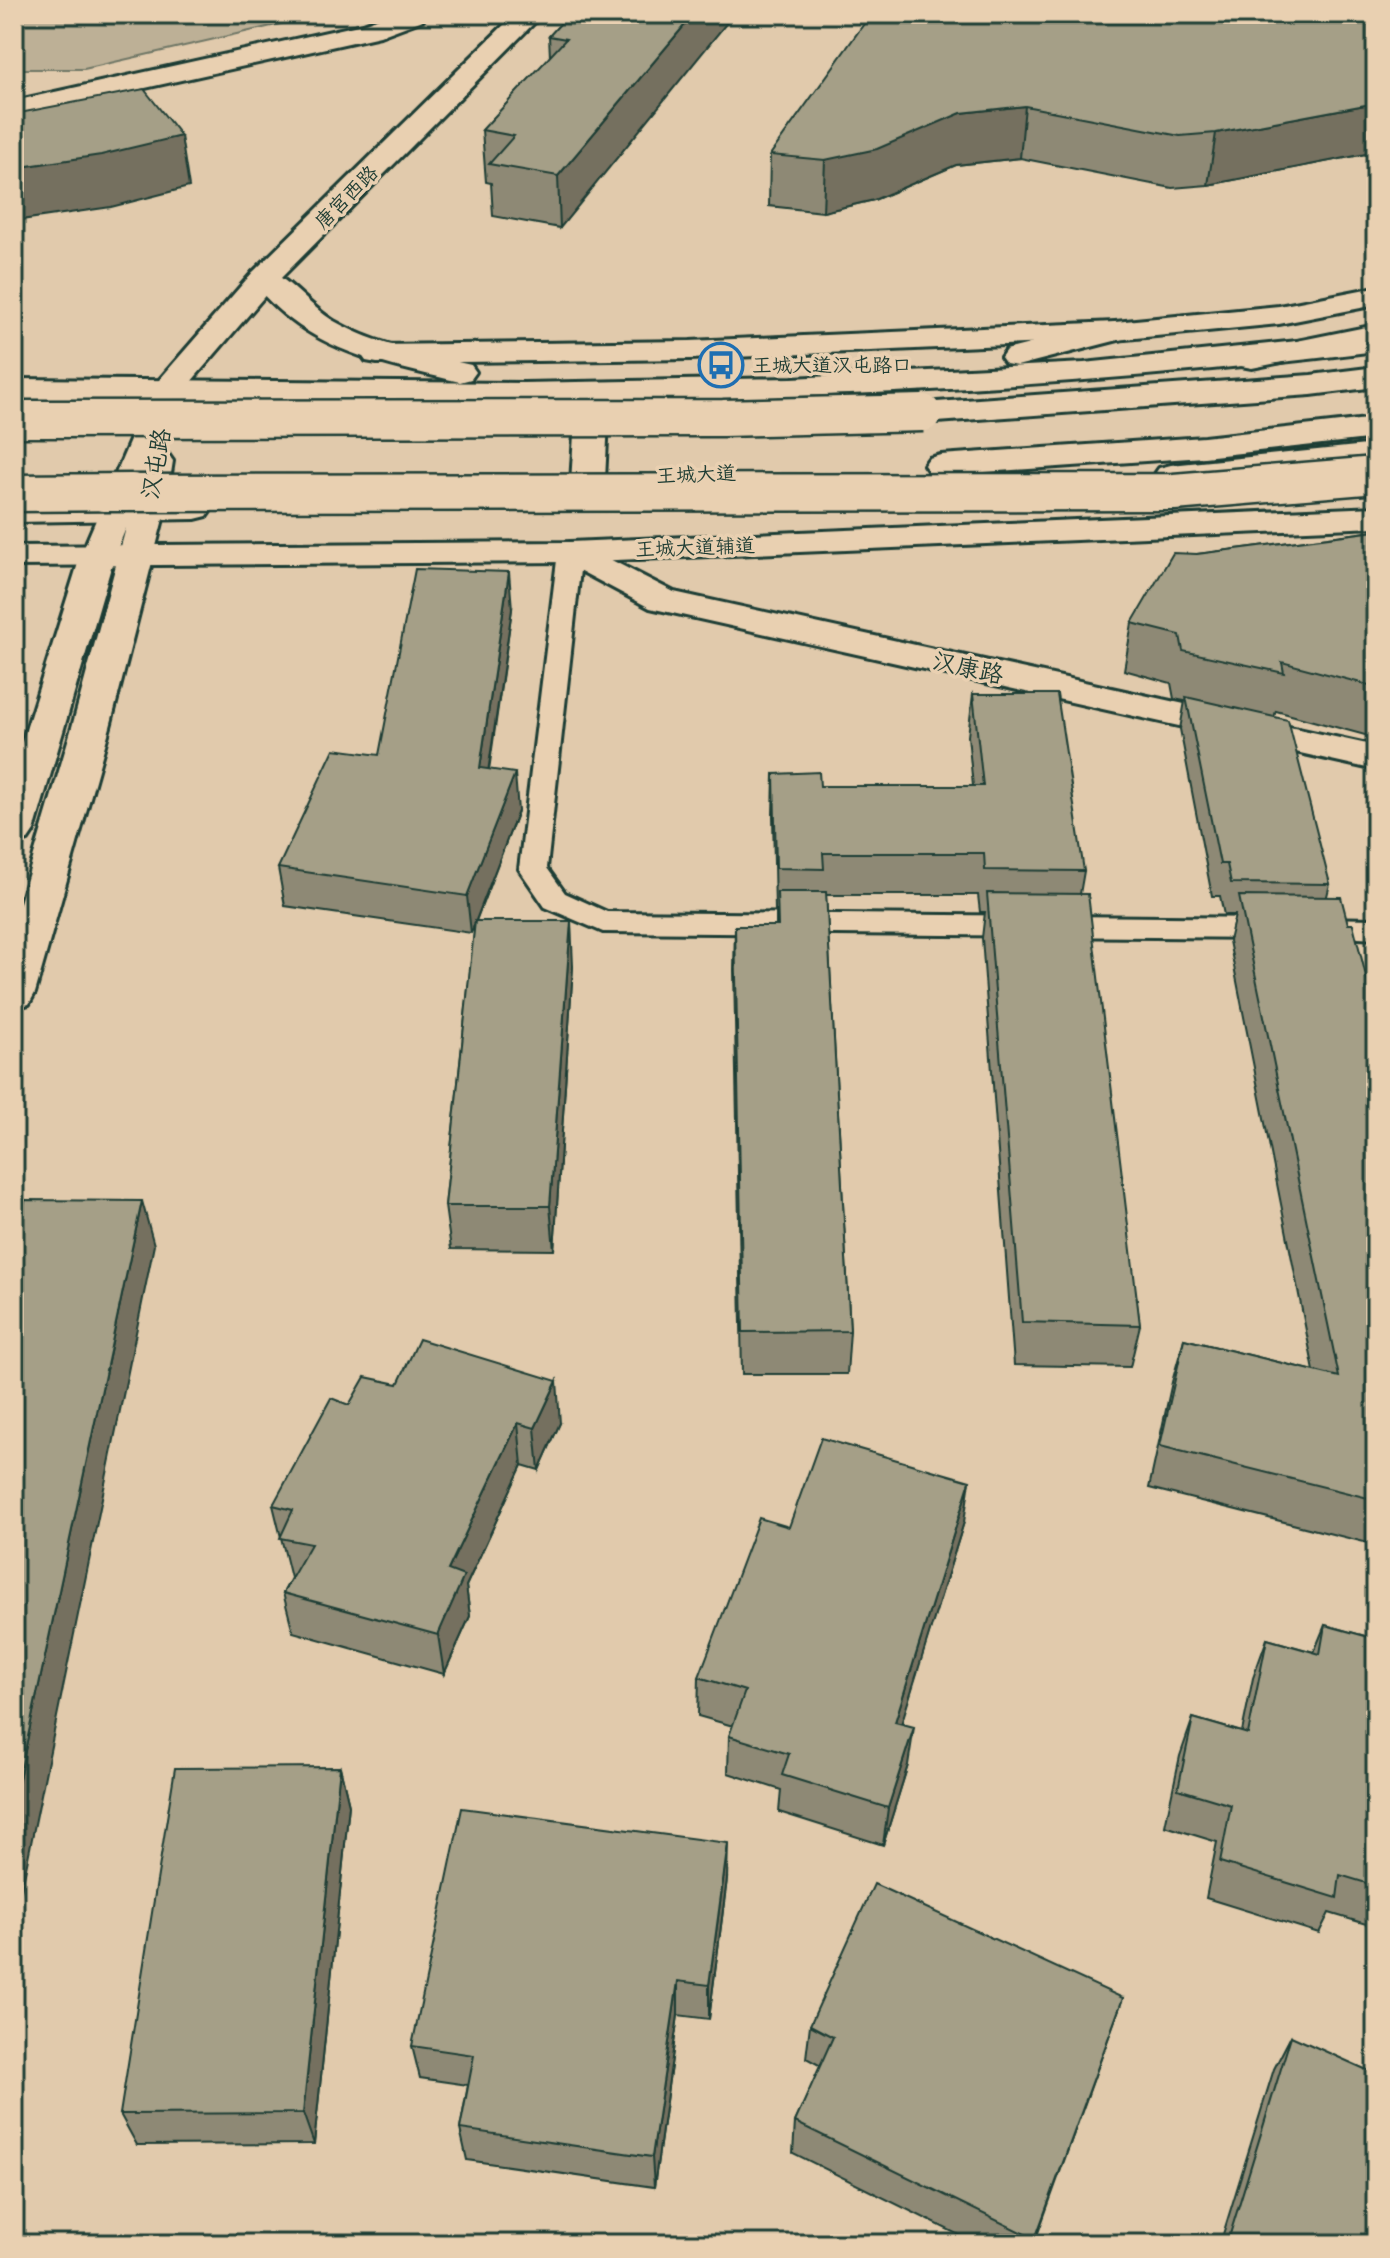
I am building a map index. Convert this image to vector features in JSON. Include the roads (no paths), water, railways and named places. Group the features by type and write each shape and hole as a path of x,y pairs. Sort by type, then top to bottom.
{"main road":[{"path":"14,109 371,30 414,14"},
{"name":"唐宫西路","path":"169,387 264,278 530,14"},
{"path":"264,278 304,316 377,354 489,378 593,392"},
{"path":"377,354 690,350 1115,331 1279,315 1376,296"},
{"path":"902,386 1115,331"},
{"path":"1252,359 1376,334"},
{"path":"14,389 169,387 593,392 902,386 1252,359 1376,342"},
{"path":"14,419 723,418 923,413 1311,385 1376,377"},
{"name":"汉屯路","path":"14,831 97,557 122,505 169,387"},
{"path":"587,499 593,392"},
{"name":"王城大道","path":"122,505 941,465 1204,447 1376,428"},
{"path":"14,512 122,505 587,499 1171,475 1376,454"},
{"path":"14,494 122,505 1174,492 1376,475"},
{"name":"汉屯路","path":"14,993 91,727 135,555 122,505"},
{"name":"王城大道辅道","path":"14,556 570,552 1376,517"},
{"name":"汉康路","path":"570,552 663,600 1376,758"}],"lane":[{"path":"570,552 533,869 555,900 603,922 1376,929"}],"place":[{"name":"王城大道汉屯路口","path":"721,365"}]}
